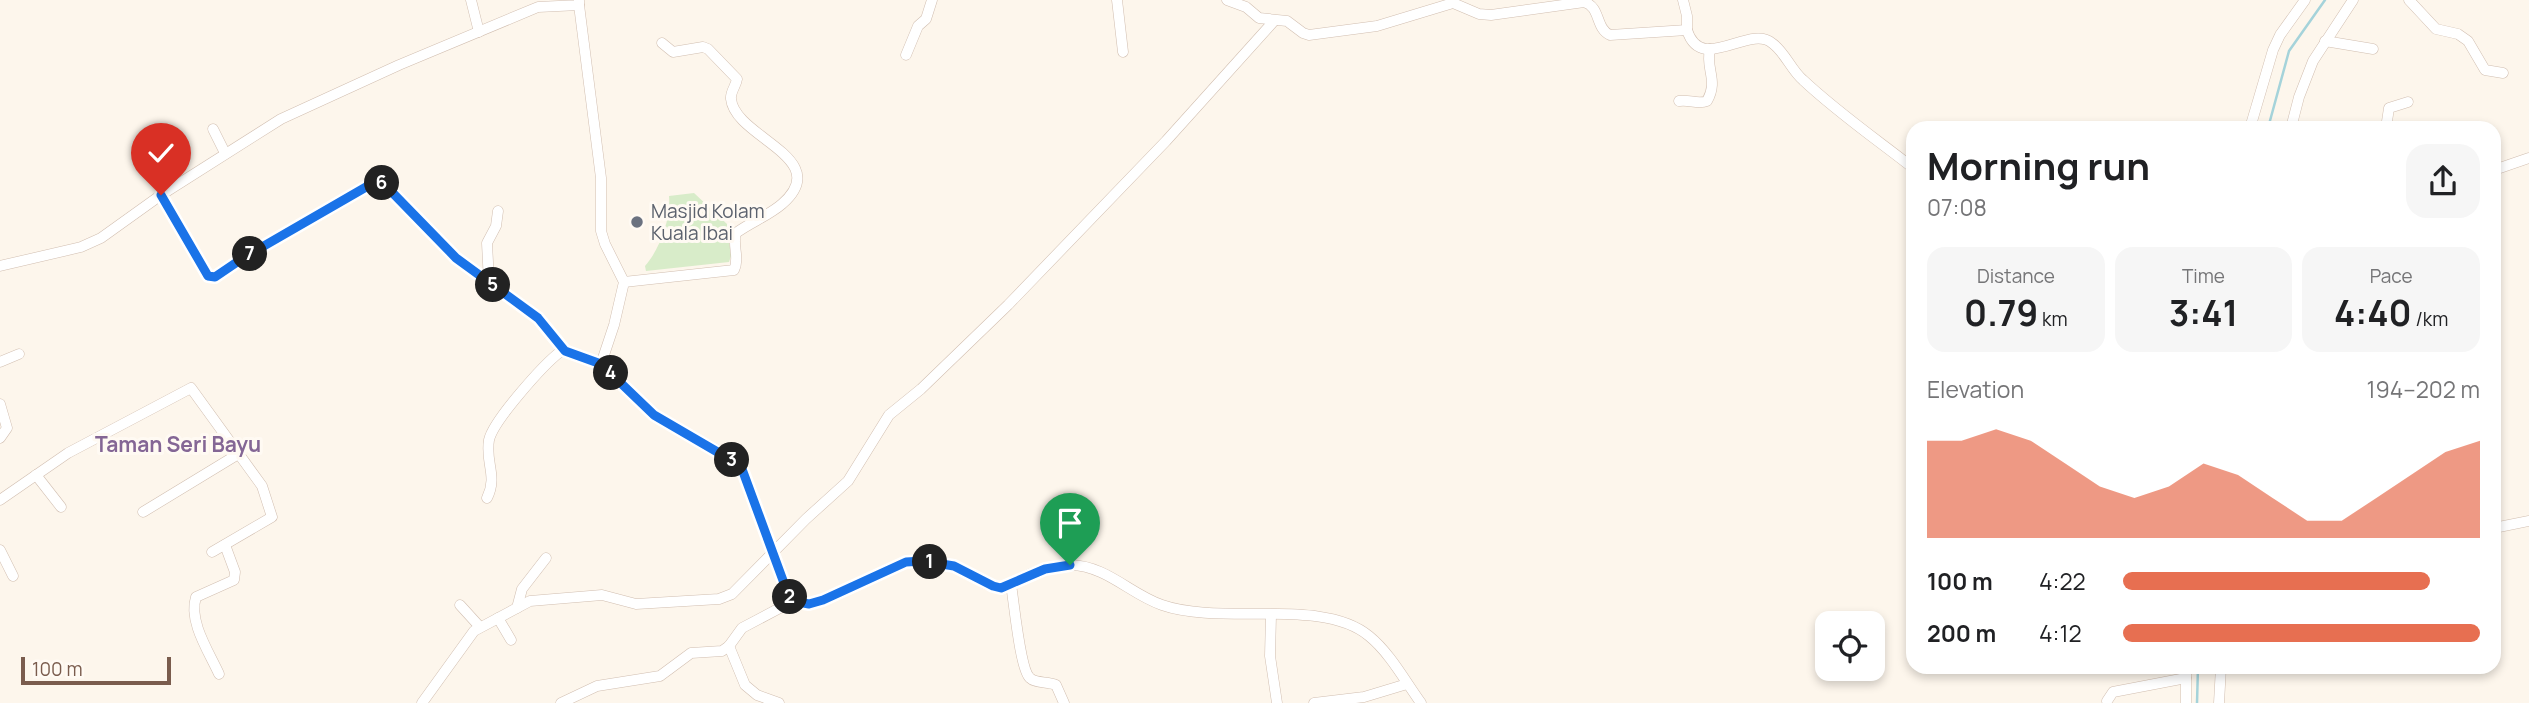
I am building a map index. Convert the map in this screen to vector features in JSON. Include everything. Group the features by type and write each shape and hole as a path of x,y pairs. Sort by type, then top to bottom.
{"street":[{"path":"471,0 479,32"},
{"path":"906,55 918,26 926,19 932,0"},
{"path":"1117,0 1123,51"},
{"path":"1227,0 1247,8 1259,18 1287,21 1303,33 1314,35 1377,26 1453,3 1479,14 1491,15 1584,2 1595,9 1601,28 1610,35 1687,30"},
{"path":"1683,0 1687,30 1692,42 1710,49 1759,39 1772,43 1801,79 1906,163"},
{"path":"2252,121 2273,50 2280,35 2305,0"},
{"path":"2293,121 2307,74 2325,41 2353,0"},
{"path":"2409,0 2436,29 2458,34 2468,41 2485,70 2503,73"},
{"path":"0,266 87,245 101,238 161,195 281,119 399,65 538,7 579,3 601,170 602,236 624,282 601,364"},
{"path":"422,703 468,639 480,627 540,599 602,595 636,604 723,598 736,590 848,481 889,415 1008,305 1166,141 1273,21"},
{"path":"2325,41 2373,49"},
{"path":"624,282 733,270 737,262 736,233 785,202 799,181 786,156 734,111 731,96 737,79 715,55 703,47 673,52 662,43"},
{"path":"1679,101 1707,101 1713,82 1708,60 1710,49"},
{"path":"2386,121 2390,106 2408,102"},
{"path":"213,129 225,153"},
{"path":"2501,168 2529,158"},
{"path":"161,195 208,276 215,277 373,183 384,184 456,258 538,318 565,351 601,364 654,415 738,464 793,601"},
{"path":"489,282 487,243 496,226 499,211"},
{"path":"487,498 493,482 489,440 494,428 529,382 556,354 565,351"},
{"path":"0,362 19,354"},
{"path":"0,500 68,453 191,388 262,486 272,517 212,552"},
{"path":"0,404 6,422 5,433 0,438"},
{"path":"143,512 240,453"},
{"path":"36,475 61,507"},
{"path":"2501,527 2529,521"},
{"path":"219,674 193,607 196,597 234,580 235,572 225,545"},
{"path":"0,550 13,576"},
{"path":"517,608 522,589 546,558"},
{"path":"561,703 597,686 660,676 688,654 716,653 729,646 742,628 793,601 809,604 823,600 913,561 954,566 1001,588 1045,569 1080,566 1102,572 1163,606 1225,614 1316,616 1340,620 1356,626 1376,643 1421,703"},
{"path":"1011,585 1021,655 1027,676 1031,680 1056,685 1064,703"},
{"path":"460,604 480,627"},
{"path":"1271,615 1270,656 1277,703"},
{"path":"498,618 510,640"},
{"path":"729,646 745,685 757,695 779,703"},
{"path":"2107,701 2111,692 2178,674"},
{"path":"2186,674 2186,703"},
{"path":"2219,703 2221,674"},
{"path":"1314,703 1364,697 1407,684"}],"green space":[{"path":"694,193 727,224 731,256 729,262 646,271 645,266 663,233 669,196"}],"waterway":[{"path":"2270,121 2289,51 2325,0"},
{"path":"2197,703 2198,674"}],"place":[{"name":"Masjid Kolam Kuala Ibai","path":"637,222"}],"district":[{"name":"Taman Seri Bayu","path":"178,444"}],"route":[{"path":"161,195 208,276 215,277 373,183 384,184 456,258 538,318 565,351 601,364 654,415 738,464 788,594 793,601 800,604 823,600 906,562 923,561 954,566 1001,588 1045,569 1070,565"}]}
